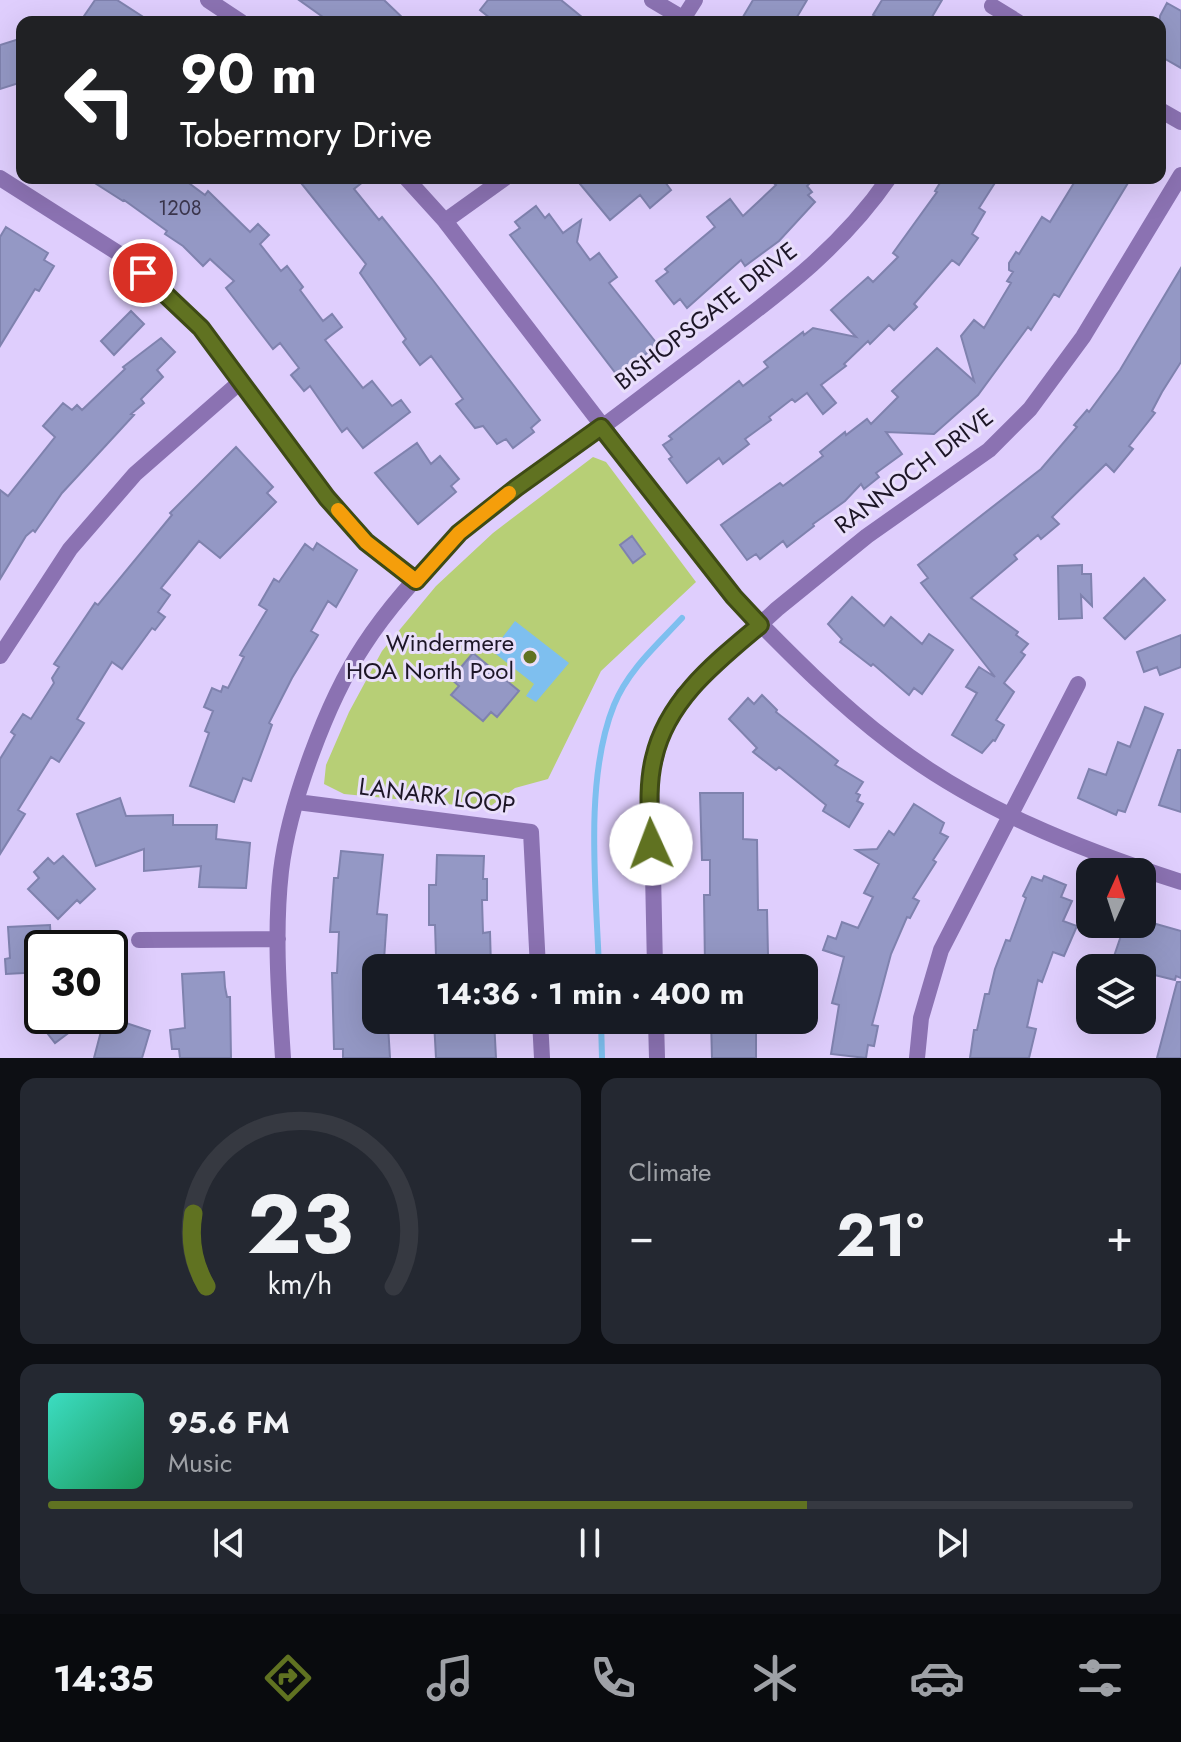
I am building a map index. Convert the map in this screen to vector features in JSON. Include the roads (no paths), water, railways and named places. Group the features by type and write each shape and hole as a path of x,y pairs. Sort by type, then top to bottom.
{"street":[{"path":"208,0 232,16"},
{"path":"652,0 676,16"},
{"path":"994,3 1010,16"},
{"name":"RANNOCH DRIVE","path":"655,954 650,802 654,758 663,729 683,695 777,609 867,536 989,450 1030,409 1083,337 1181,175"},
{"path":"0,178 118,253 167,294 201,328 239,383 337,509 366,542 416,581"},
{"path":"411,184 445,221 734,597 840,701 891,744 1009,816 1099,855 1181,882"},
{"path":"445,221 497,184"},
{"name":"BISHOPSGATE DRIVE","path":"283,1058 278,939 282,869 297,802 312,755 346,675 364,644 394,605 459,533 774,297 832,249 867,210 885,184"},
{"path":"0,656 70,549 135,474 239,383"},
{"path":"917,1058 921,1018 941,950 1078,684"},
{"name":"LANARK LOOP","path":"297,802 531,832 537,954"},
{"path":"139,940 278,939"},
{"path":"541,1034 542,1058"},
{"path":"656,1034 657,1058"}],"water":[{"name":"Windermere HOA North Pool","path":"515,621 569,663 536,702 526,696 534,684 492,651"}],"waterway":[{"path":"598,954 595,800 605,734 614,705 627,680 682,618"},
{"path":"601,1034 602,1058"}],"place":[{"name":"Windermere HOA North Pool","path":"530,657"}]}
